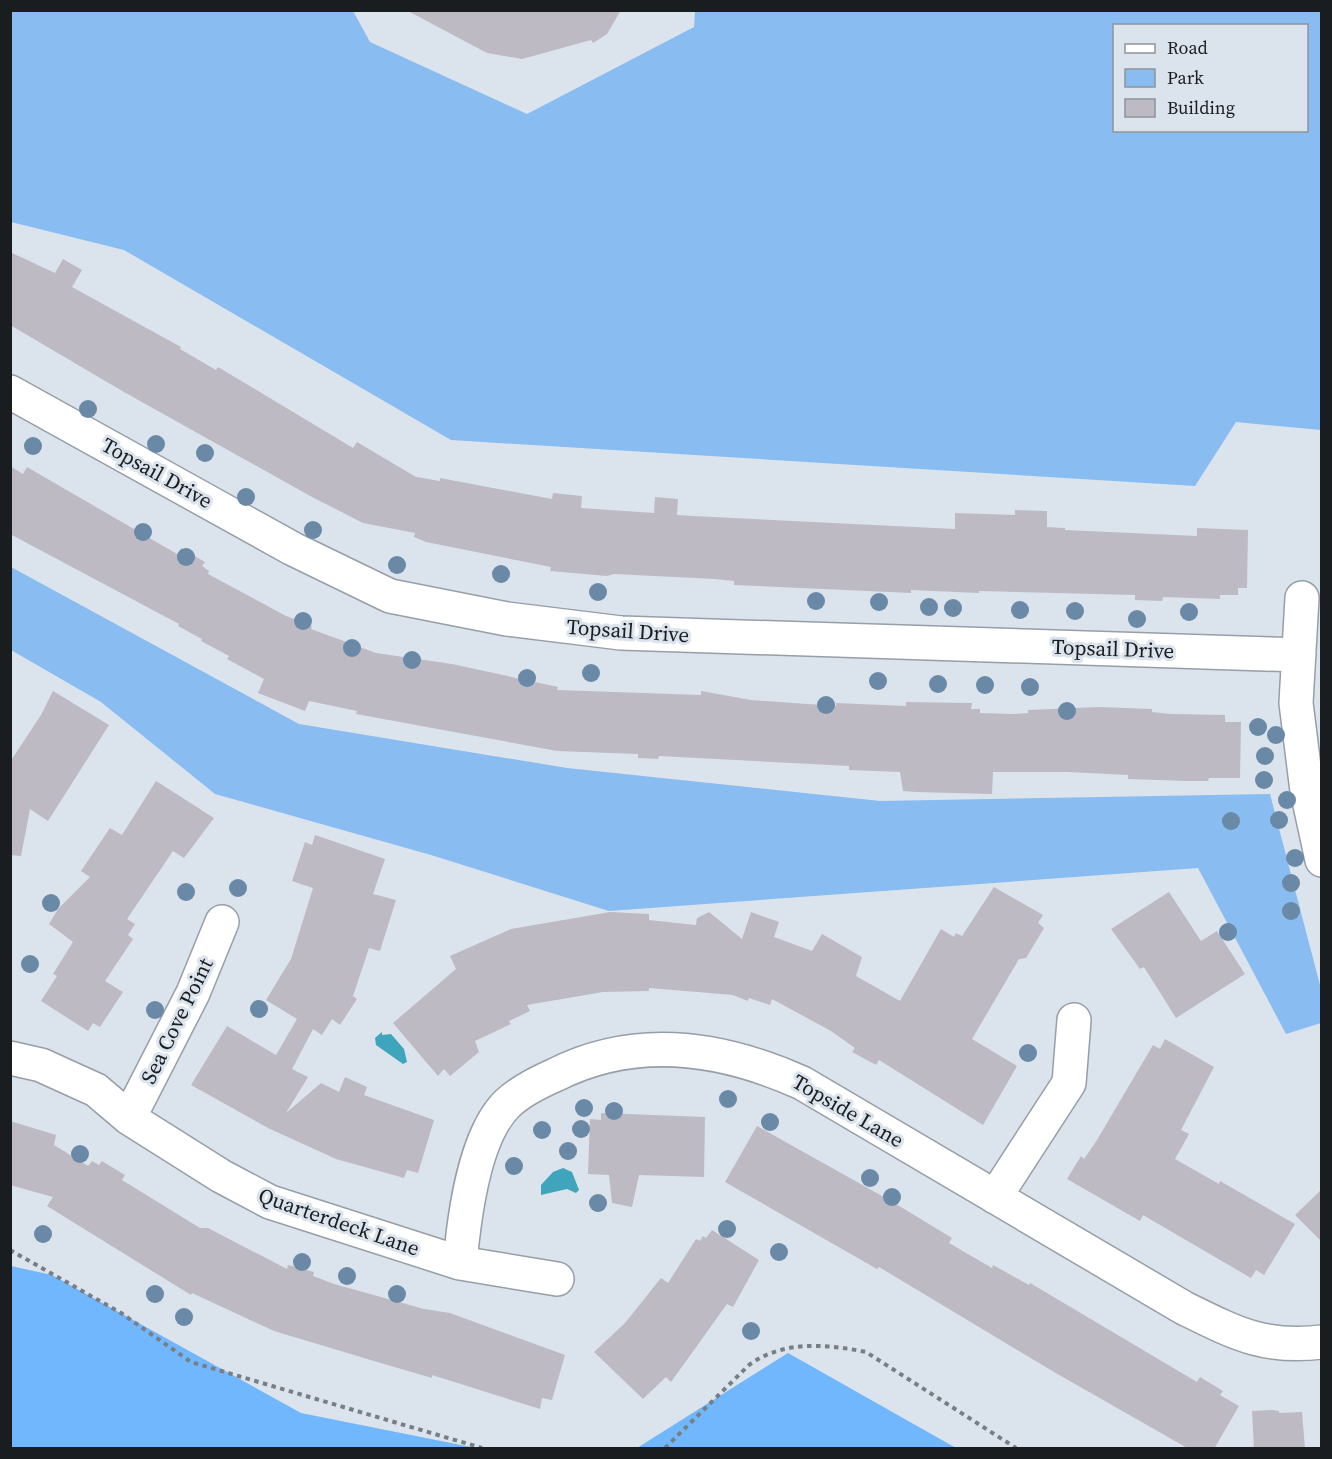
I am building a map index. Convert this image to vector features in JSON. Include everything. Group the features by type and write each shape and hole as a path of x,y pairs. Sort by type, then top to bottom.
{"street":[{"name":"Topsail Drive","path":"10,392 303,555 390,596 518,621 621,633 1299,655"},
{"path":"1302,598 1296,703 1307,791 1322,860"},
{"name":"Sea Cove Point","path":"129,1118 193,993 222,922"},
{"path":"995,1197 1069,1083 1074,1020"},
{"name":"Topside Lane","path":"460,1263 465,1205 488,1132 507,1104 536,1084 568,1068 601,1057 635,1050 672,1048 704,1051 771,1069 813,1089 1184,1308 1239,1335 1290,1346 1322,1342"},
{"name":"Quarterdeck Lane","path":"10,1058 41,1065 96,1090 129,1118 226,1179 270,1202 460,1263 557,1278"}],"path":[{"path":"10,1250 121,1313 191,1362 482,1449"},
{"path":"665,1449 749,1365 763,1354 784,1347 838,1346 866,1352 1016,1449"}],"green space":[{"path":"10,11 353,11 370,42 527,114 694,27 695,11 1321,11 1321,430 1236,422 1195,486 451,440 124,250 11,222"},
{"path":"11,567 299,724 567,768 880,801 1270,794 1321,989 1321,1023 1286,1034 1198,868 609,911 431,855 215,794 101,702 11,650"}],"shaded area":[{"path":"382,1032 382,1035 391,1034 404,1049 407,1062 403,1064 376,1045 375,1038"},
{"path":"563,1168 572,1172 579,1190 576,1193 567,1189 541,1195 541,1185 553,1172"},
{"path":"11,1266 52,1275 301,1413 476,1448 11,1448"},
{"path":"788,1353 956,1448 637,1448"}],"building":[{"path":"406,10 621,10 607,34 593,43 591,40 522,59 487,53"},
{"path":"10,252 55,273 63,259 82,270 72,287 181,347 180,349 216,370 218,367 353,448 357,442 416,477 440,481 440,478 552,499 553,493 582,496 581,508 654,513 655,497 678,499 677,515 955,529 955,513 1015,515 1015,510 1047,511 1047,527 1065,528 1065,530 1197,536 1197,528 1248,530 1247,588 1238,588 1238,595 1220,595 1220,599 1163,597 1162,601 1135,600 1135,595 911,590 911,593 734,585 734,581 715,579 614,574 607,576 550,571 551,567 426,542 414,537 415,533 363,523 312,497 124,392 10,325"},
{"path":"10,466 23,474 27,467 177,554 181,548 205,562 202,566 209,571 208,574 286,616 312,626 311,629 376,653 452,664 558,687 557,690 701,695 701,691 751,700 836,706 836,703 906,706 906,702 972,703 971,709 980,709 980,713 1013,714 1028,713 1028,710 1099,707 1152,709 1152,712 1171,714 1225,715 1225,722 1241,722 1240,778 1188,781 1128,779 1128,775 1068,772 993,772 992,794 916,792 903,791 900,772 849,770 849,766 659,756 658,759 638,758 638,754 557,751 356,714 357,711 309,701 305,711 258,693 264,679 227,659 229,656 201,641 202,639 178,626 179,624 10,534"},
{"path":"53,691 109,725 48,821 30,809 21,856 10,855 10,762 41,715"},
{"path":"156,781 214,818 184,858 173,851 127,919 135,924 128,935 133,939 105,981 123,992 100,1027 93,1023 88,1031 41,1001 57,976 53,974 73,942 49,924 58,909 90,877 81,871 110,828 122,835"},
{"path":"315,835 385,859 373,894 396,900 380,951 369,948 353,996 357,999 340,1025 332,1019 322,1035 313,1029 292,1069 308,1077 286,1113 321,1083 339,1092 345,1077 367,1087 364,1095 434,1120 418,1173 407,1170 404,1178 336,1159 268,1128 191,1085 227,1026 276,1055 297,1019 266,1000 291,959 313,888 292,881 305,842 312,845"},
{"path":"994,887 1043,915 1038,923 1044,928 1026,958 1019,959 972,1039 1017,1066 983,1125 879,1060 876,1065 852,1052 855,1048 831,1031 772,999 770,1005 749,998 748,1001 733,995 649,988 649,991 603,992 527,1005 530,1011 509,1021 511,1024 475,1041 479,1052 450,1076 444,1069 438,1076 393,1023 456,969 450,956 511,929 610,912 649,914 649,920 696,925 697,918 709,912 742,939 751,912 779,922 774,937 812,951 822,934 862,957 856,976 900,1001 941,929 954,937 956,933 962,936"},
{"path":"1169,892 1201,941 1217,931 1245,974 1176,1018 1144,967 1140,969 1111,929"},
{"path":"1165,1039 1214,1067 1181,1130 1189,1134 1175,1159 1219,1184 1220,1181 1295,1224 1264,1275 1256,1270 1251,1278 1143,1215 1140,1221 1067,1179 1081,1156 1084,1159 1097,1140 1153,1045 1160,1049"},
{"path":"601,1113 705,1117 704,1177 639,1175 632,1207 612,1203 609,1175 588,1174 590,1119 601,1120"},
{"path":"10,1121 56,1135 54,1145 88,1166 92,1161 99,1165 102,1161 125,1175 122,1180 200,1228 208,1228 287,1269 288,1265 314,1272 313,1276 334,1284 424,1309 450,1313 565,1355 552,1400 542,1398 540,1409 432,1375 432,1378 274,1331 192,1293 191,1295 47,1206 53,1197 10,1185"},
{"path":"757,1126 891,1201 952,1238 949,1243 992,1268 993,1265 1029,1285 1030,1283 1197,1382 1200,1377 1223,1391 1220,1395 1239,1406 1214,1449 1189,1449 1054,1372 879,1267 877,1269 725,1182"},
{"path":"1322,1189 1322,1242 1295,1215"},
{"path":"712,1230 759,1260 733,1307 727,1304 671,1382 666,1377 643,1399 594,1352 625,1323 661,1278 668,1283 696,1239 700,1241 703,1236 706,1238"},
{"path":"1252,1411 1279,1411 1279,1413 1302,1412 1305,1449 1254,1449"}]}
